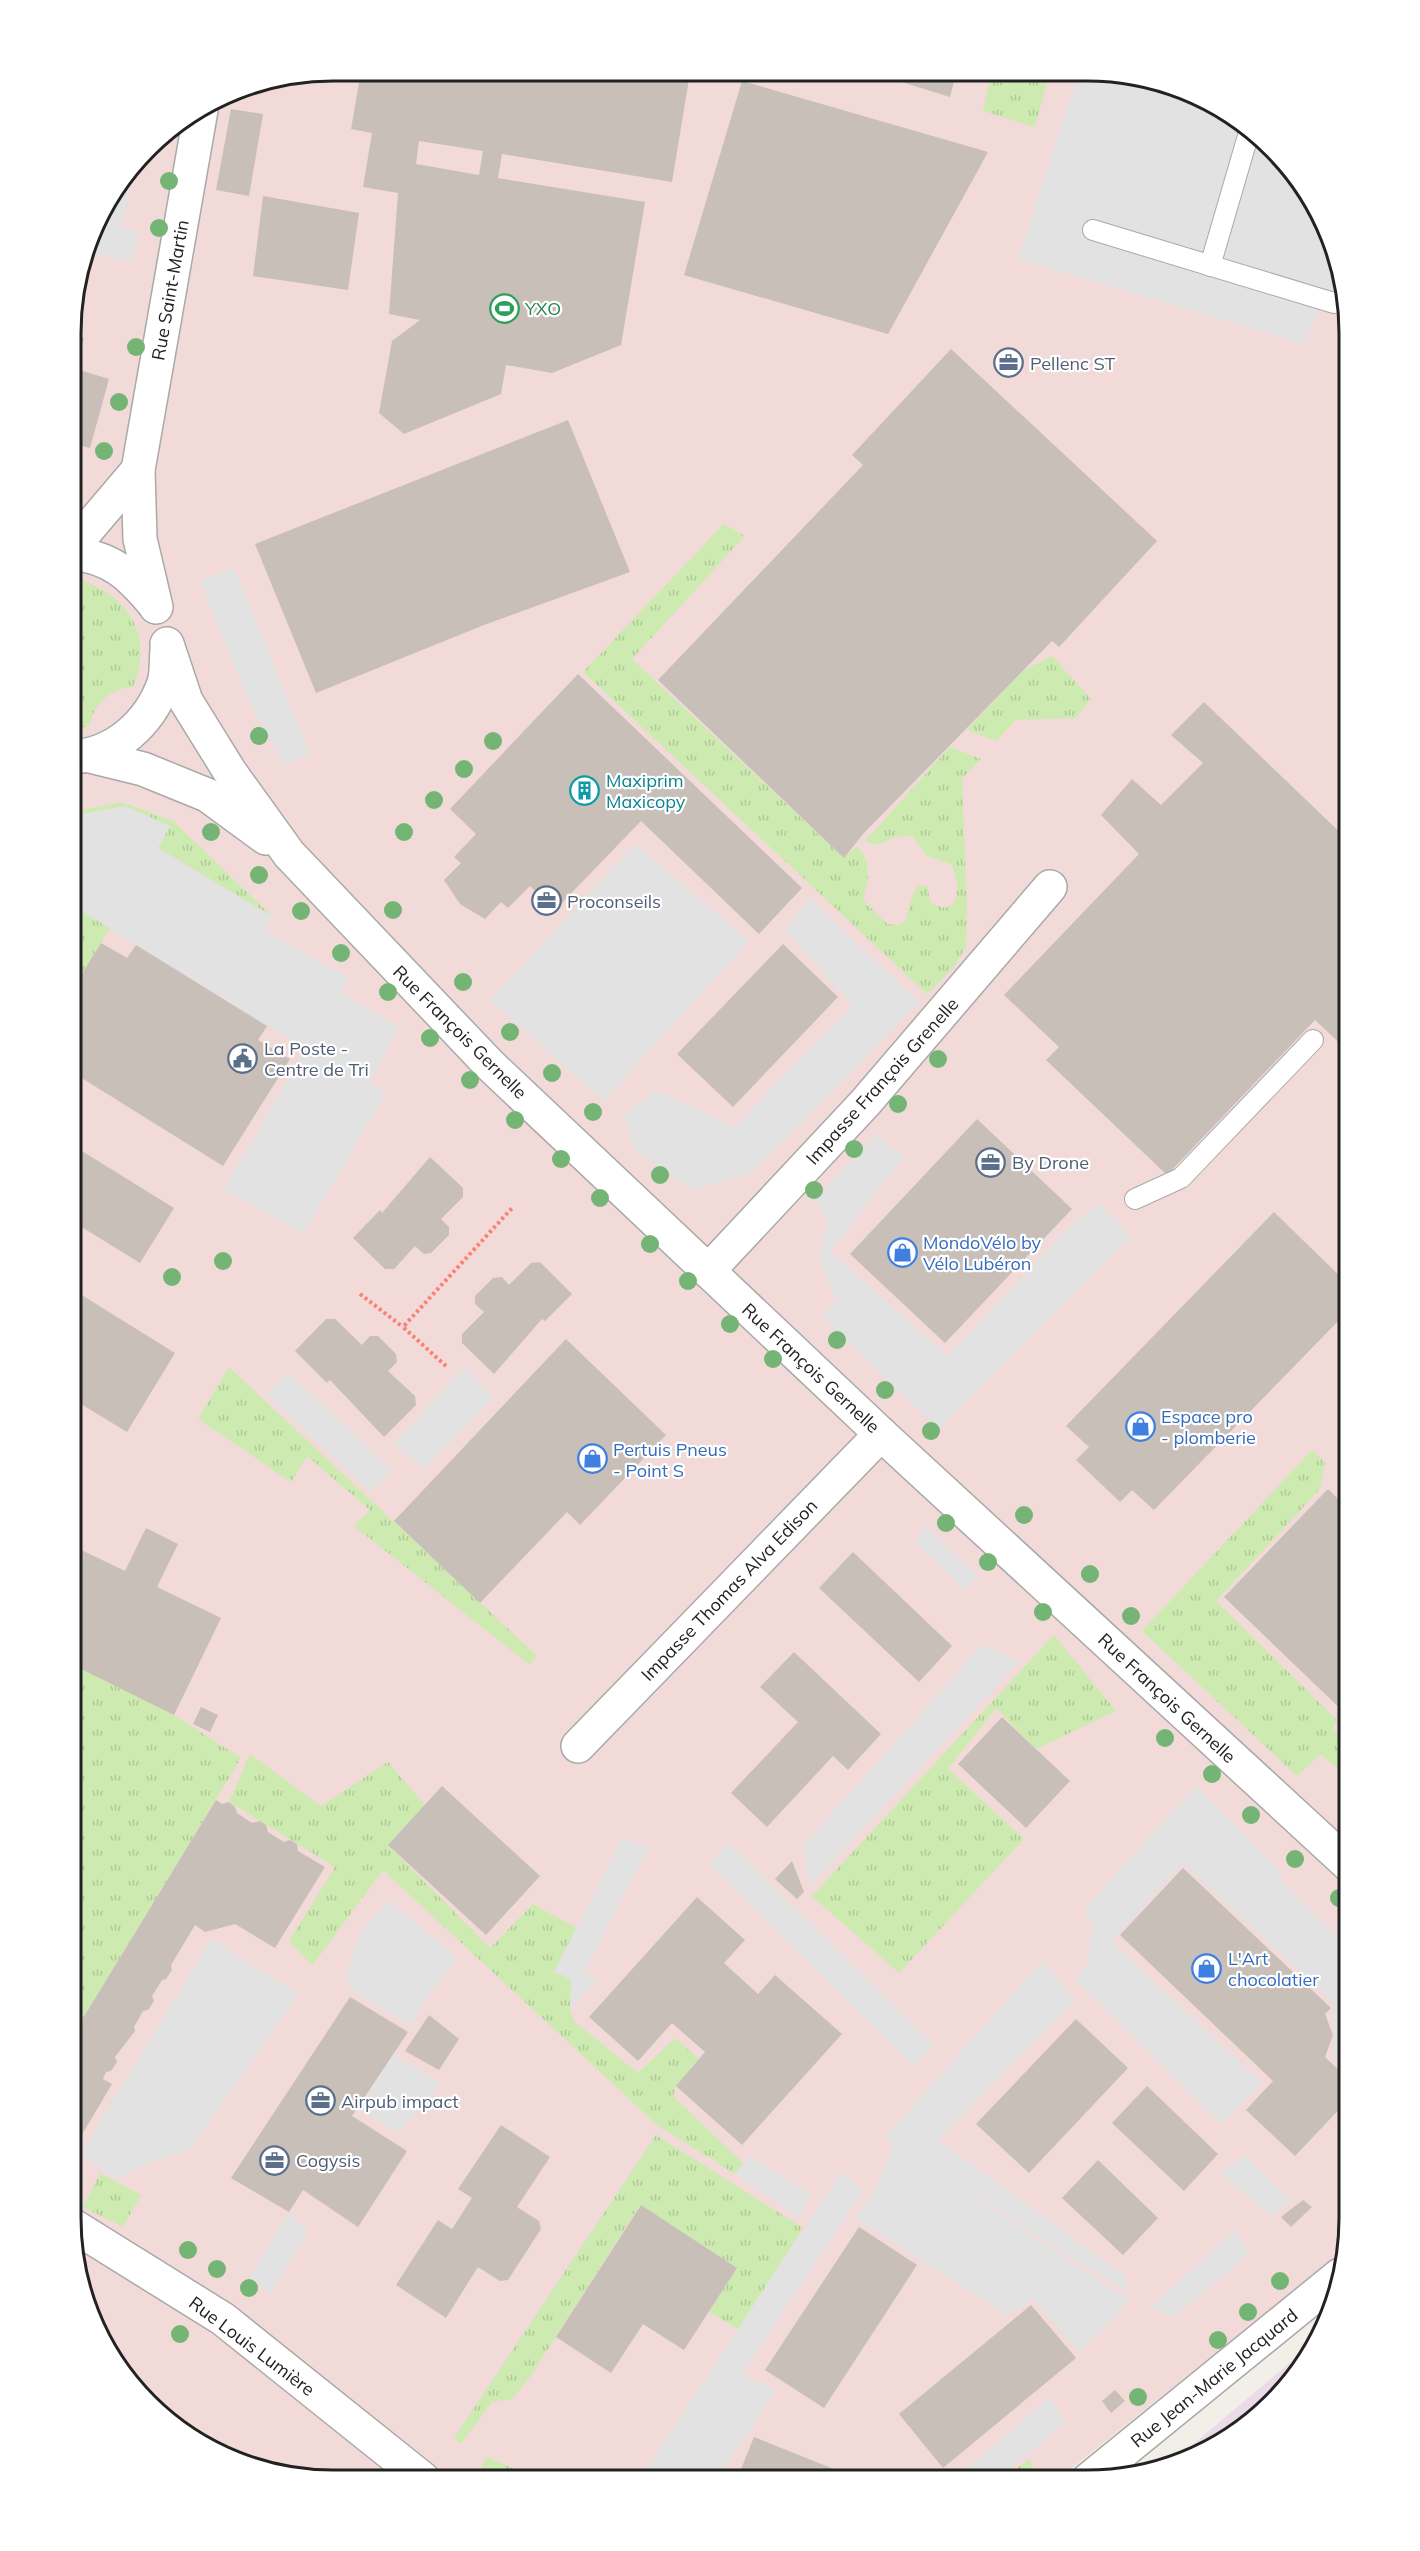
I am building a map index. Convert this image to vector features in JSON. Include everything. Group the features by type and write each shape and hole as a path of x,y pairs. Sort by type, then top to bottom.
{"street":[{"name":"Rue Saint-Martin","path":"199,119 138,470 140,539 156,607 186,701 230,772 289,854"},
{"path":"81,534 138,470"},
{"path":"81,555 97,556 131,576 156,607"},
{"path":"81,757 123,741 149,715 165,681 167,644"},
{"path":"81,757 143,769 207,795 289,854"},
{"name":"Rue François Gernelle","path":"289,854 489,1064 881,1434 1339,1856"},
{"name":"Impasse François Grenelle","path":"708,1270 865,1103 1050,887"},
{"name":"Impasse Thomas Alva Edison","path":"578,1746 881,1434"},
{"name":"Rue Louis Lumière","path":"82,2231 223,2319 412,2470"},
{"name":"Rue Jean-Marie Jacquard","path":"1101,2469 1330,2283"}],"lane":[{"path":"1210,266 1247,138"},
{"path":"1093,230 1334,303"},
{"path":"1135,1199 1181,1178 1313,1040"}],"path":[{"path":"404,1327 512,1208"},
{"path":"360,1294 404,1327 446,1366"}],"shaded area":[{"path":"333,81 1087,81 1120,83 1184,100 1241,133 1287,179 1313,221 1326,252 1334,284 1339,333 1339,2218 1336,2256 1069,2470 333,2470 300,2468 236,2451 179,2418 133,2372 107,2330 94,2299 86,2267 81,2218 81,333 83,300 94,252 107,221 123,193 143,167 167,143 193,123 221,107 252,94 284,86"},
{"path":"1076,81 1120,83 1168,94 1199,107 1241,133 1277,167 1297,193 1320,236 1337,301 1320,310 1304,344 1018,259"},
{"path":"133,179 120,227 139,232 131,262 94,253 107,221"},
{"path":"234,568 310,754 284,766 247,697 200,581"},
{"path":"125,806 170,826 158,848 273,917 265,931 349,978 341,993 399,1027 370,1082 386,1092 304,1234 224,1189 305,1049 81,911 81,814"},
{"path":"635,844 749,941 604,1101 490,1000"},
{"path":"810,898 919,1003 752,1173 692,1190 633,1149 624,1115 656,1090 735,1127 852,1006 786,930"},
{"path":"876,1134 904,1157 830,1252 948,1356 1069,1227 1099,1203 1131,1237 939,1429 821,1316 837,1299 818,1260 828,1219 816,1199"},
{"path":"465,1366 493,1398 424,1469 394,1444"},
{"path":"288,1372 393,1471 370,1492 266,1394"},
{"path":"925,1525 977,1575 966,1591 915,1542"},
{"path":"982,1645 1019,1662 811,1885 802,1847"},
{"path":"1196,1786 1283,1874 1278,1878 1339,1938 1339,2064 1333,2058 1333,2002 1183,1864 1111,1941 1262,2083 1221,2124 1075,1979 1088,1964 1092,1920 1083,1910"},
{"path":"622,1838 649,1847 584,1972 597,1980 570,2009 571,1979 554,1972"},
{"path":"729,1843 934,2045 913,2066 709,1864"},
{"path":"388,1900 458,1958 431,1992 411,2026 349,1988 346,1978 358,1936"},
{"path":"212,1938 252,1966 299,1994 189,2150 146,2164 116,2179 81,2156"},
{"path":"1042,1961 1076,2000 938,2140 1127,2277 1127,2293 934,2169 1128,2300 1108,2325 1078,2352 1034,2299 1007,2315 855,2218 876,2189 894,2143 885,2137"},
{"path":"393,2054 441,2084 399,2133 357,2108"},
{"path":"1245,2155 1291,2201 1272,2216 1220,2174"},
{"path":"749,2156 811,2194 799,2218 735,2174"},
{"path":"841,2172 863,2191 742,2374 776,2391 723,2470 646,2470"},
{"path":"289,2212 308,2233 269,2295 249,2277"},
{"path":"1235,2229 1249,2254 1173,2318 1151,2308"},
{"path":"1298,2356 1277,2384 1253,2408 1227,2428 1187,2450"},
{"path":"1051,2397 1065,2423 1008,2470 965,2470"}],"green space":[{"path":"990,81 1047,81 1035,127 983,111"},
{"path":"724,524 745,536 632,659 844,858 856,846 865,858 868,871 863,900 887,924 899,925 906,921 911,899 918,885 928,887 930,902 940,907 953,904 957,890 954,872 951,864 927,856 912,836 899,836 878,844 865,841 950,747 981,759 962,779 967,906 966,947 954,967 927,994 583,672"},
{"path":"81,580 107,593 121,604 131,617 138,632 141,649 133,687 124,688 104,699 91,718 89,726 81,728"},
{"path":"1052,656 1091,699 1076,718 1016,720 996,741 967,730 1022,671"},
{"path":"121,802 173,821 273,917 158,848 169,826 125,806 81,814 81,810"},
{"path":"81,910 110,928 81,975"},
{"path":"229,1367 537,1656 530,1665 354,1526 370,1510 307,1456 291,1482 198,1419"},
{"path":"1312,1450 1325,1462 1320,1489 1216,1601 1337,1720 1333,1729 1339,1734 1339,1770 1321,1754 1297,1776 1142,1631"},
{"path":"1054,1635 1116,1711 1036,1749 996,1708 948,1769 1024,1839 899,1973 812,1896"},
{"path":"81,1669 174,1715 241,1758 81,2022"},
{"path":"250,1754 321,1806 388,1762 425,1805 388,1845 490,1948 533,1904 577,1928 554,1972 571,1979 570,2009 575,2022 638,2073 675,2038 699,2059 676,2086 673,2096 743,2163 735,2174 657,2125 383,1870 312,1966 289,1941 335,1867 229,1802"},
{"path":"656,2135 803,2228 738,2329 709,2312 737,2268 640,2205 530,2377 512,2399 492,2402 461,2444 454,2438"},
{"path":"100,2173 141,2195 123,2227 83,2207"},
{"path":"486,2457 517,2470 480,2470"},
{"path":"1029,2459 1034,2470 1015,2470"}],"building":[{"path":"359,81 689,81 672,182 502,154 498,178 645,202 621,345 552,373 506,365 501,394 404,434 379,413 392,341 420,320 389,314 398,193 363,187 372,133 351,129","holes":["419,141 483,151 479,175 416,164"]},
{"path":"742,81 988,152 888,334 684,275"},
{"path":"899,81 954,81 950,97"},
{"path":"231,109 263,114 249,196 216,190"},
{"path":"263,196 359,213 348,290 253,276"},
{"path":"951,349 1157,541 1059,647 1052,641 863,834 844,858 658,680 863,465 852,455"},
{"path":"81,371 109,379 90,448 81,446"},
{"path":"568,420 630,572 484,625 316,693 255,544"},
{"name":"Maxiprim Maxicopy","path":"578,674 802,888 759,934 641,821 555,910 530,886 508,908 501,902 485,919 460,904 444,880 461,863 454,857 476,834 450,809"},
{"path":"1204,702 1339,831 1339,1043 1315,1020 1167,1175 1046,1060 1059,1047 1004,995 1139,854 1101,815 1132,779 1161,805 1203,763 1171,735"},
{"path":"101,943 127,958 136,945 267,1026 258,1040 290,1059 223,1166 81,1078 81,975"},
{"path":"783,944 838,997 733,1107 677,1054"},
{"path":"977,1119 1072,1209 945,1343 850,1254"},
{"path":"81,1151 174,1208 140,1263 81,1227"},
{"path":"430,1157 463,1188 463,1197 441,1219 449,1227 449,1235 431,1253 424,1254 415,1246 394,1269 385,1269 353,1238 380,1210 382,1213"},
{"path":"1274,1212 1339,1275 1339,1320 1154,1510 1132,1490 1120,1502 1076,1460 1089,1447 1066,1426"},
{"path":"540,1262 572,1294 545,1321 542,1319 494,1374 462,1343 462,1334 484,1312 475,1304 475,1296 493,1278 502,1277 509,1285 531,1263"},
{"path":"81,1295 175,1353 127,1432 81,1404"},
{"path":"326,1319 335,1319 362,1345 370,1336 378,1336 396,1354 397,1362 388,1371 415,1396 416,1405 384,1437 330,1380 327,1383 295,1351"},
{"path":"566,1339 666,1435 580,1525 567,1512 480,1603 394,1521"},
{"path":"1328,1489 1339,1500 1339,1707 1224,1597"},
{"path":"146,1528 178,1544 157,1587 221,1618 174,1715 81,1669 81,1550 125,1571"},
{"path":"853,1552 952,1646 919,1682 819,1588"},
{"path":"794,1652 881,1734 848,1770 833,1756 767,1827 731,1793 798,1722 760,1687"},
{"path":"201,1707 218,1715 210,1732 193,1724"},
{"path":"1002,1717 1070,1781 1026,1828 958,1764"},
{"path":"442,1786 540,1876 486,1935 388,1845"},
{"path":"216,1800 222,1804 229,1802 235,1807 237,1813 252,1823 260,1821 266,1825 268,1832 284,1842 290,1840 297,1844 298,1851 325,1867 275,1948 235,1924 205,1932 195,1925 171,1965 172,1970 166,1979 162,1980 152,1996 154,2001 148,2010 143,2011 134,2027 135,2031 115,2057 117,2062 111,2071 106,2072 103,2079 112,2084 81,2136 81,2022"},
{"path":"792,1861 804,1892 797,1899 775,1879"},
{"path":"1183,1868 1331,2008 1325,2014 1333,2035 1325,2057 1339,2070 1339,2110 1295,2156 1246,2110 1273,2081 1120,1935"},
{"path":"697,1897 745,1940 724,1963 758,1994 775,1975 842,2034 742,2145 676,2086 705,2052 672,2023 638,2061 589,2017"},
{"path":"350,1997 408,2032 352,2116 407,2151 358,2227 303,2190 289,2212 231,2178"},
{"path":"429,2015 459,2039 439,2070 405,2051"},
{"path":"1076,2019 1128,2068 1029,2173 976,2124"},
{"path":"1147,2086 1218,2154 1184,2191 1112,2123"},
{"path":"501,2125 550,2157 517,2207 539,2221 541,2229 508,2280 500,2281 478,2267 446,2318 396,2285 438,2220 452,2229 472,2198 458,2189"},
{"path":"1098,2160 1158,2218 1123,2255 1062,2198"},
{"path":"1303,2200 1312,2207 1291,2227 1281,2217"},
{"path":"641,2205 737,2268 684,2350 643,2324 611,2373 556,2337"},
{"path":"859,2227 917,2265 824,2408 765,2370"},
{"path":"1031,2305 1076,2358 943,2468 899,2414"},
{"path":"1115,2390 1125,2401 1111,2413 1102,2401"},
{"path":"754,2437 836,2470 741,2470"}],"place":[{"name":"YXO","path":"504,308"},
{"name":"Pellenc ST","path":"1009,363"},
{"name":"Maxiprim Maxicopy","path":"585,790"},
{"name":"Proconseils","path":"546,901"},
{"name":"La Poste - Centre de Tri","path":"243,1058"},
{"name":"By Drone","path":"991,1162"},
{"name":"MondoVélo by Vélo Lubéron","path":"902,1252"},
{"name":"Espace pro - plomberie","path":"1140,1426"},
{"name":"Pertuis Pneus - Point S","path":"592,1459"},
{"name":"L'Art chocolatier","path":"1207,1968"},
{"name":"Airpub impact","path":"320,2101"},
{"name":"Cogysis","path":"275,2160"}]}
